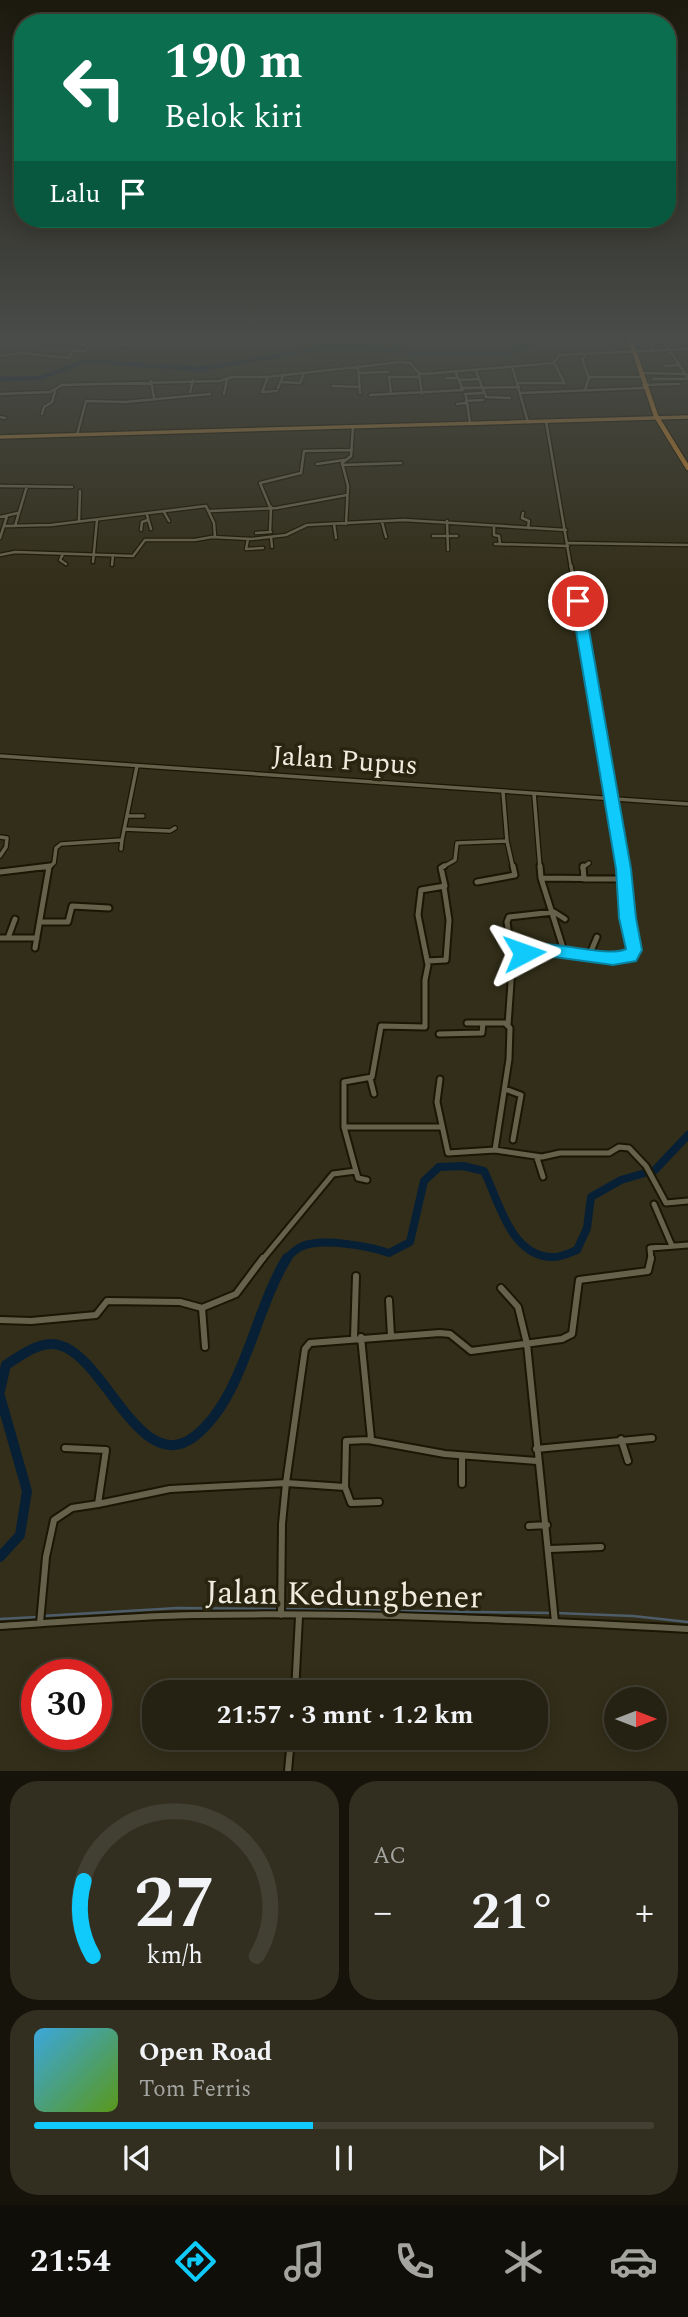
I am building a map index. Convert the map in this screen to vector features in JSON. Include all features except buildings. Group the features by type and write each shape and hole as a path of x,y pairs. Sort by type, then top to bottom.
{"highway":[{"path":"657,419 688,468"}],"main road":[{"path":"0,437 634,419"}],"street":[{"path":"77,435 81,419"},
{"path":"469,419 470,424"},
{"path":"512,956 535,951 564,951 613,959 632,954 625,879 548,421"},
{"path":"317,464 351,457 353,427"},
{"path":"272,547 271,507 260,483 300,474 304,451 352,450"},
{"path":"345,460 342,466 348,486 346,524"},
{"path":"342,466 378,462 401,463"},
{"path":"0,486 72,487"},
{"path":"15,526 27,486"},
{"path":"79,521 80,491"},
{"path":"210,510 271,507 347,495"},
{"path":"4,526 52,527 79,521 147,517 205,506 210,510 215,537"},
{"path":"164,512 169,521"},
{"path":"0,517 18,513"},
{"path":"523,513 522,518 529,521 528,528"},
{"path":"0,538 7,516"},
{"path":"147,517 151,529"},
{"path":"141,530 142,522 147,517"},
{"path":"97,520 94,561 100,563"},
{"path":"257,533 288,535 305,526 334,524 447,521 494,527 566,530"},
{"path":"447,521 448,550"},
{"path":"382,522 386,537"},
{"path":"334,524 335,538"},
{"path":"494,527 494,535 499,536 500,544"},
{"path":"0,555 28,553 134,556 145,540 195,540 215,537 248,539 271,535"},
{"path":"433,536 457,536"},
{"path":"248,539 246,549 263,548"},
{"path":"495,544 688,544"},
{"path":"26,559 28,553"},
{"path":"63,554 60,560 66,564"},
{"path":"112,565 113,555"},
{"name":"Jalan Pupus","path":"0,756 688,804"},
{"path":"121,849 136,766"},
{"path":"477,882 482,879 515,876 507,841 503,792"},
{"path":"534,794 541,878 554,912 564,951"},
{"path":"127,816 144,816"},
{"path":"124,829 170,831 174,828"},
{"path":"0,837 8,838 0,856"},
{"path":"0,872 49,867 54,863 59,845 121,840"},
{"path":"427,961 446,960 449,920 442,867 455,860 456,843 507,841"},
{"path":"584,879 582,867 589,863"},
{"path":"35,948 49,867"},
{"path":"541,878 625,879"},
{"path":"374,1094 370,1078 380,1027 425,1027 427,961 418,915 421,890 444,887"},
{"path":"41,922 68,922 71,907 74,905 109,908"},
{"path":"495,1150 511,1046 508,1025 512,956 507,919 554,912 565,919"},
{"path":"8,938 15,919"},
{"path":"589,956 597,937"},
{"path":"0,938 37,938"},
{"path":"467,1023 508,1025"},
{"path":"439,1034 482,1033 483,1023"},
{"path":"367,1181 358,1178 344,1127 344,1082 370,1078"},
{"path":"440,1079 437,1102 440,1127 448,1153 495,1150 534,1157 560,1153 609,1153 623,1147 633,1150 646,1166 666,1203 688,1201"},
{"path":"505,1089 521,1095 513,1140"},
{"path":"344,1127 440,1127"},
{"path":"534,1157 543,1177"},
{"path":"0,1320 32,1321 96,1315 100,1314 107,1301 180,1302 202,1308 236,1294 333,1174 356,1171"},
{"path":"654,1204 672,1247"},
{"path":"281,1609 282,1524 286,1483 307,1345 315,1341 357,1337 445,1333 471,1351 562,1339 572,1334 579,1280 646,1272 650,1266 650,1248 688,1245"},
{"path":"356,1276 357,1337 371,1439"},
{"path":"501,1288 517,1300 527,1344 555,1617"},
{"path":"389,1300 391,1336"},
{"path":"202,1308 205,1347"},
{"path":"536,1449 652,1438"},
{"path":"379,1502 351,1503 345,1487 345,1442 371,1439 462,1457 537,1461"},
{"path":"621,1439 628,1461"},
{"path":"65,1448 106,1450 98,1504"},
{"path":"461,1484 462,1457"},
{"path":"40,1621 46,1557 54,1520 72,1508 170,1489 286,1483 345,1487"},
{"path":"529,1526 547,1525"},
{"path":"550,1549 601,1547"},
{"name":"Jalan Kedungbener","path":"0,1626 40,1621 281,1609 299,1617 555,1617 688,1629"},
{"path":"296,1680 299,1617"},
{"path":"288,1771 290,1750"}],"waterway":[{"path":"287,1258 298,1248 312,1244 346,1244 389,1253 410,1242 424,1181 439,1167 463,1166 484,1171 508,1224 525,1247 537,1254 558,1257 577,1250 587,1228 591,1197 621,1180 655,1170 688,1135"},
{"path":"0,1391 6,1365 38,1346 59,1345 76,1354 140,1429 157,1442 175,1445 195,1436 212,1419 237,1377 287,1258"},
{"path":"0,1396 27,1491 20,1535 0,1557"},
{"path":"42,1616 178,1608 278,1609"},
{"path":"283,1609 551,1613"},
{"path":"556,1613 633,1616 688,1622"},
{"path":"0,1619 37,1617"}],"route":[{"path":"524,953 554,950 613,959 630,956 634,950 624,869 578,601"}]}
